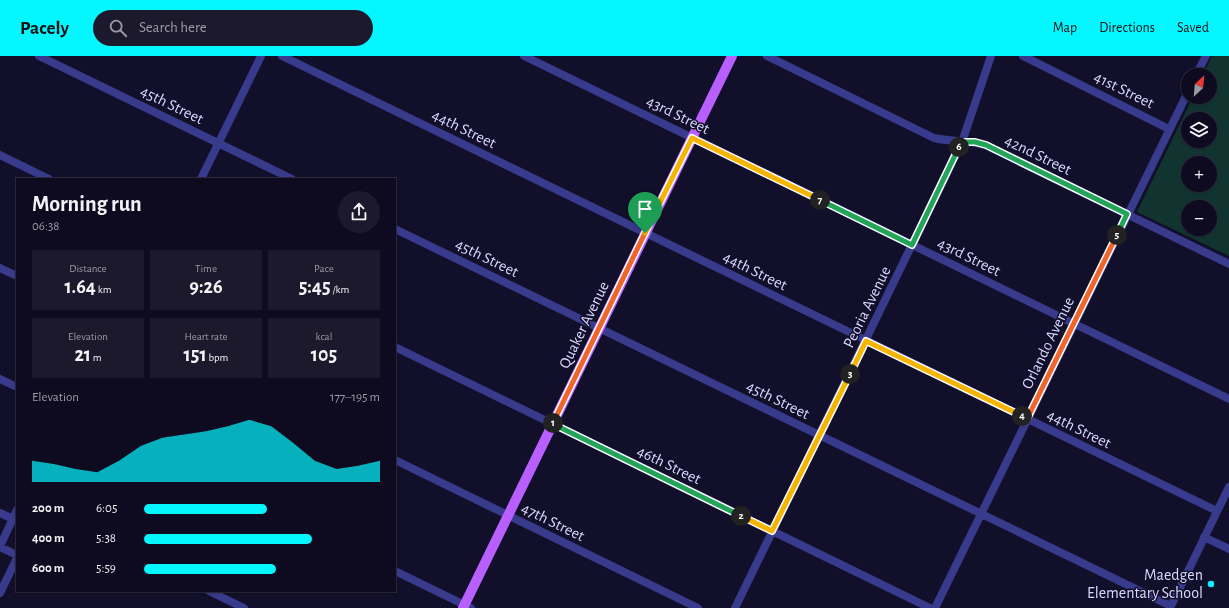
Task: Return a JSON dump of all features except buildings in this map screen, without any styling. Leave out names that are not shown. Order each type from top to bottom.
[{"type":"main road","name":"Quaker Avenue","points":[[466,607],[508,516],[732,56]]},
{"type":"street","name":"45th Street","points":[[39,56],[290,178]]},
{"type":"street","points":[[201,178],[261,56]]},
{"type":"street","name":"44th Street","points":[[282,56],[1217,511]]},
{"type":"street","name":"43rd Street","points":[[524,56],[1229,399]]},
{"type":"street","name":"42nd Street","points":[[766,56],[934,138],[962,142],[975,142],[986,145],[1229,264]]},
{"type":"street","name":"Peoria Avenue","points":[[735,608],[962,142],[991,56]]},
{"type":"street","name":"41st Street","points":[[1023,56],[1169,128]]},
{"type":"street","points":[[1200,68],[1206,56]]},
{"type":"street","name":"Orlando Avenue","points":[[935,608],[1182,104]]},
{"type":"street","points":[[0,155],[47,178]]},
{"type":"street","name":"45th Street","points":[[396,229],[1170,607]]},
{"type":"street","points":[[0,268],[16,276]]},
{"type":"street","name":"46th Street","points":[[396,347],[930,608]]},
{"type":"street","points":[[0,379],[16,387]]},
{"type":"street","name":"47th Street","points":[[396,460],[698,608]]},
{"type":"street","points":[[1170,607],[1229,487]]},
{"type":"street","points":[[16,512],[0,546],[16,554]]},
{"type":"street","points":[[0,513],[13,519]]},
{"type":"street","points":[[1204,537],[1229,549]]},
{"type":"street","points":[[0,593],[16,560]]},
{"type":"street","points":[[396,572],[466,607]]},
{"type":"street","points":[[211,592],[244,608]]},
{"type":"green space","points":[[1212,56],[1229,56],[1229,256],[1187,236],[1217,236],[1217,200],[1181,200],[1181,233],[1137,212],[1181,122],[1181,148],[1217,148],[1217,112],[1186,112],[1190,104],[1217,104],[1217,68],[1206,68]]},
{"type":"place","name":"Maedgen Elementary School","points":[[1211,584]]},
{"type":"route","points":[[692,138],[912,245],[962,142],[975,142],[986,145],[1127,214],[1027,419],[866,341],[772,531],[553,424],[645,233],[692,138]]}]
